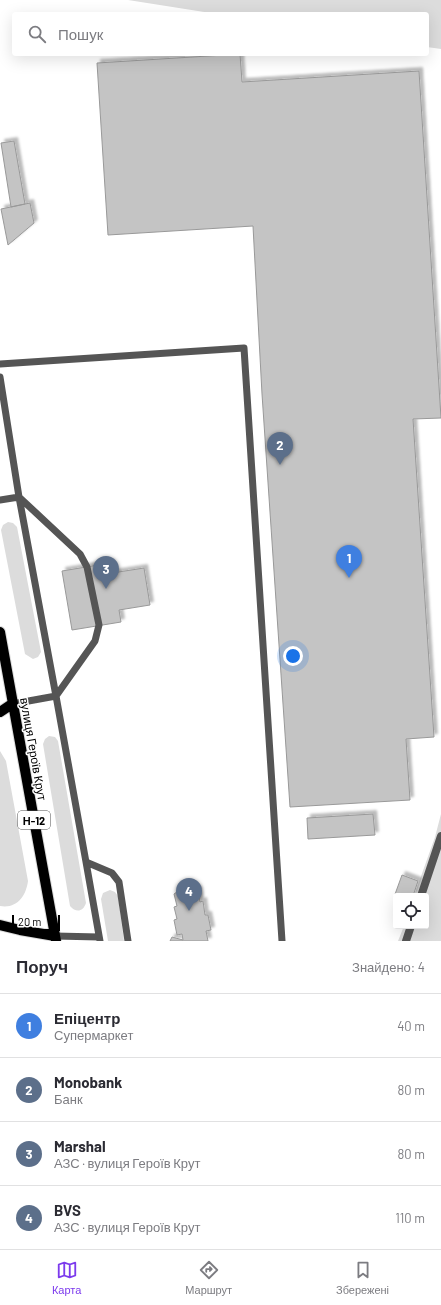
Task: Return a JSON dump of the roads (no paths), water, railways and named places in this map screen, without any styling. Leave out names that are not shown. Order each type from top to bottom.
[{"type":"main road","name":"вулиця Героїв Крут","points":[[0,632],[56,938]]},
{"type":"main road","points":[[0,712],[12,704]]},
{"type":"main road","points":[[0,925],[56,938]]},
{"type":"street","points":[[422,893],[441,836]]},
{"type":"street","points":[[406,941],[410,929]]},
{"type":"lane","points":[[0,364],[244,348],[282,941]]},
{"type":"lane","points":[[0,377],[19,497],[100,939],[56,938]]},
{"type":"lane","points":[[0,500],[19,497]]},
{"type":"lane","points":[[12,704],[56,696],[95,641],[99,625],[87,567],[80,554],[19,497]]},
{"type":"lane","points":[[86,862],[112,873],[119,882],[128,941]]},
{"type":"place","name":"Monobank","points":[[280,465]]},
{"type":"place","name":"Епіцентр","points":[[349,578]]},
{"type":"place","name":"Marshal","points":[[106,589]]},
{"type":"place","name":"BVS","points":[[189,911]]}]
